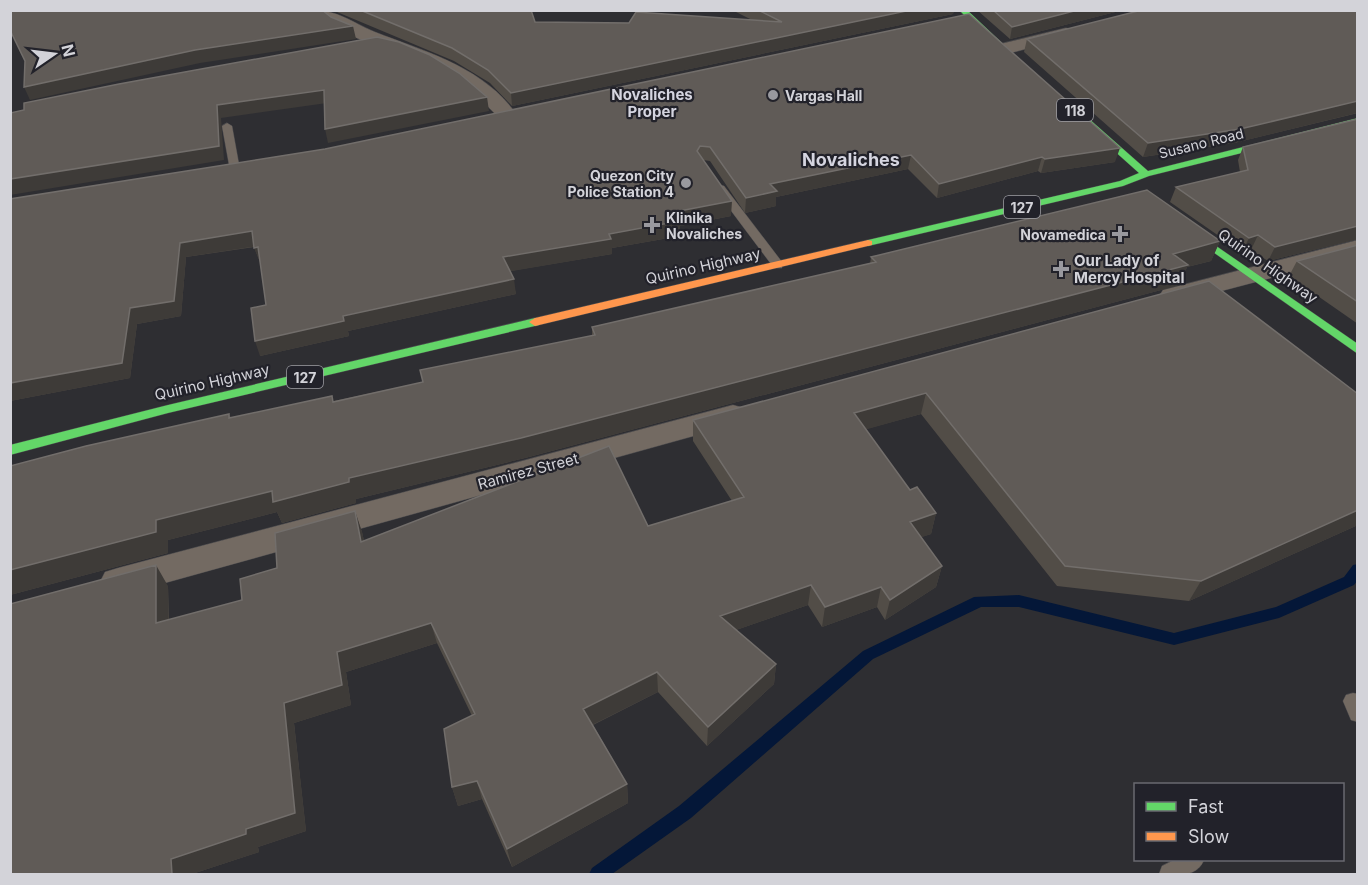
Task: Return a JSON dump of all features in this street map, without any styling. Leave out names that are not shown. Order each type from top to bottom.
[{"type":"main road","points":[[952,22],[966,14],[1018,62]]},
{"type":"main road","name":"118","points":[[1075,111],[1146,174]]},
{"type":"main road","name":"Susano Road","points":[[1123,183],[1146,174],[1358,122]]},
{"type":"main road","points":[[230,171],[254,167]]},
{"type":"main road","points":[[1123,183],[1138,194]]},
{"type":"main road","name":"Quirino Highway","points":[[10,450],[180,407],[1123,183]]},
{"type":"main road","name":"Quirino Highway","points":[[1164,213],[1358,350]]},
{"type":"street","points":[[318,10],[385,42],[461,74],[486,90],[507,115]]},
{"type":"street","points":[[1002,49],[1085,29]]},
{"type":"street","points":[[350,48],[385,42]]},
{"type":"street","points":[[1148,303],[1358,247]]},
{"type":"street","name":"Ramirez Street","points":[[91,590],[757,409]]},
{"type":"lane","points":[[227,126],[230,171]]},
{"type":"lane","points":[[710,173],[742,220],[778,265]]},
{"type":"lane","points":[[1170,874],[1191,861]]},
{"type":"building","points":[[10,10],[322,10],[331,17],[353,26],[195,50],[24,87],[25,61],[10,30]]},
{"type":"building","points":[[360,10],[531,10],[535,22],[629,23],[636,12],[782,22],[758,10],[911,10],[511,93],[488,70],[452,48]]},
{"type":"building","points":[[993,10],[1078,10],[1012,27]]},
{"type":"building","points":[[1142,10],[1358,10],[1358,101],[1240,129],[1148,143],[1027,39]]},
{"type":"building","points":[[969,14],[1120,148],[1045,159],[1042,157],[939,184],[911,155],[770,184],[777,191],[746,198],[710,147],[700,146],[697,151],[732,201],[674,212],[680,221],[609,234],[611,239],[503,257],[514,279],[343,316],[344,321],[255,341],[251,308],[266,305],[258,247],[254,248],[252,231],[180,243],[174,301],[130,308],[122,363],[10,383],[10,199],[325,149]]},
{"type":"building","points":[[377,37],[399,42],[430,55],[459,73],[487,97],[325,129],[324,90],[217,105],[219,146],[10,179],[10,113],[24,110],[24,103]]},
{"type":"building","points":[[1358,119],[1358,226],[1275,247],[1258,235],[1249,238],[1176,187],[1248,170],[1243,147]]},
{"type":"building","points":[[1147,190],[1220,241],[1173,254],[1188,265],[521,438],[349,478],[349,482],[273,502],[272,491],[156,520],[156,532],[10,570],[10,466],[86,446],[229,414],[229,418],[332,396],[333,402],[423,382],[420,370],[595,335],[592,327],[876,262],[871,257]]},
{"type":"building","points":[[1358,245],[1358,302],[1297,261]]},
{"type":"building","points":[[1209,281],[1358,394],[1358,510],[1201,581],[1065,566],[926,393],[854,413],[910,490],[917,487],[936,513],[910,522],[942,566],[890,600],[881,587],[825,607],[811,585],[720,616],[776,664],[708,727],[657,672],[583,709],[627,784],[507,849],[477,781],[452,787],[444,729],[475,714],[431,623],[337,652],[342,685],[284,703],[295,813],[246,829],[246,834],[171,859],[172,874],[10,874],[10,604],[156,565],[156,623],[242,600],[240,579],[277,568],[275,533],[355,511],[361,542],[609,446],[648,526],[744,497],[693,420]]},
{"type":"waterway","points":[[598,874],[685,812],[868,655],[979,601],[1019,601],[1174,639],[1279,612],[1349,581],[1358,569]]},
{"type":"traffic: fast","points":[[962,10],[999,45]]},
{"type":"traffic: fast","points":[[868,243],[1123,183],[1146,174],[1085,120]]},
{"type":"traffic: fast","points":[[1146,174],[1358,121]]},
{"type":"traffic: fast","points":[[1180,224],[1358,350]]},
{"type":"traffic: fast","points":[[10,450],[168,409],[535,322]]},
{"type":"traffic: slow","points":[[535,322],[868,243]]},
{"type":"place","name":"Vargas Hall","points":[[773,95]]},
{"type":"place","name":"Quezon City Police Station 4","points":[[686,183]]},
{"type":"place","name":"Klinika Novaliches","points":[[652,225]]},
{"type":"place","name":"Novamedica","points":[[1120,234]]},
{"type":"place","name":"Our Lady of Mercy Hospital","points":[[1061,269]]},
{"type":"district","name":"Novaliches Proper","points":[[652,102]]},
{"type":"district","name":"Novaliches","points":[[851,159]]}]
